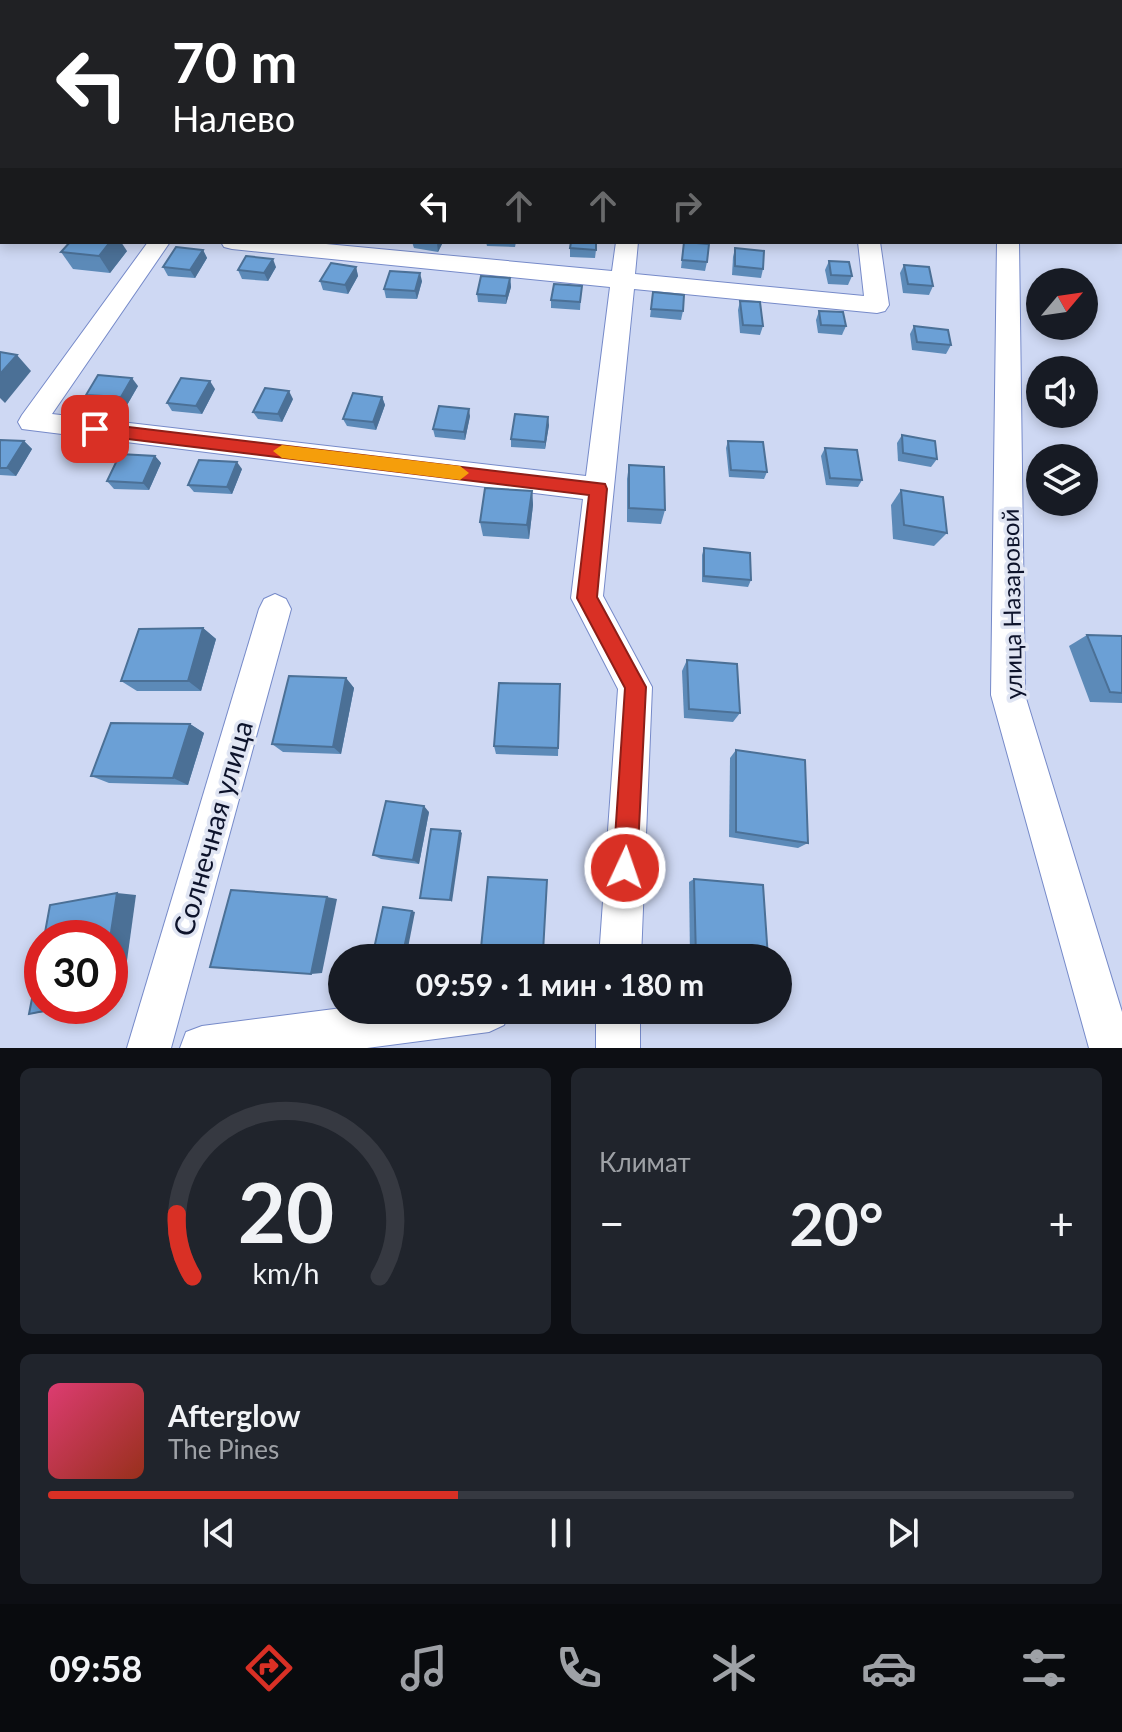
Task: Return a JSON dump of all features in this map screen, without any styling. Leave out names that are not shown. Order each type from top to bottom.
[{"type":"street","points":[[158,244],[32,422],[599,489]]},
{"type":"street","points":[[252,244],[877,305],[869,244]]},
{"type":"street","points":[[621,944],[635,687],[587,598],[627,244]]},
{"type":"street","name":"улица Назаровой","points":[[1008,244],[1008,695],[1111,1048]]},
{"type":"street","name":"Солнечная улица","points":[[149,1048],[275,609]]},
{"type":"street","points":[[202,1048],[383,1024]]},
{"type":"street","points":[[618,1024],[618,1048]]},
{"type":"building","points":[[68,244],[108,244],[99,256],[61,252]]},
{"type":"building","points":[[571,244],[596,244],[596,250],[570,248]]},
{"type":"building","points":[[684,244],[709,244],[707,262],[682,260]]},
{"type":"building","points":[[176,247],[203,250],[190,270],[163,267]]},
{"type":"building","points":[[735,248],[764,251],[763,269],[735,266]]},
{"type":"building","points":[[246,256],[273,259],[264,273],[238,270]]},
{"type":"building","points":[[829,261],[849,262],[852,276],[831,275]]},
{"type":"building","points":[[331,263],[356,267],[345,285],[320,281]]},
{"type":"building","points":[[904,265],[929,267],[933,286],[908,284]]},
{"type":"building","points":[[390,271],[420,273],[415,291],[384,289]]},
{"type":"building","points":[[481,276],[510,278],[506,296],[477,294]]},
{"type":"building","points":[[554,284],[582,286],[580,302],[551,300]]},
{"type":"building","points":[[653,292],[684,295],[683,311],[651,309]]},
{"type":"building","points":[[740,301],[760,302],[763,326],[743,325]]},
{"type":"building","points":[[819,311],[843,312],[846,326],[821,325]]},
{"type":"building","points":[[914,326],[948,330],[951,345],[917,342]]},
{"type":"building","points":[[0,352],[17,355],[0,374]]},
{"type":"building","points":[[98,375],[132,378],[121,397],[86,395]]},
{"type":"building","points":[[181,378],[210,381],[196,406],[167,403]]},
{"type":"building","points":[[265,388],[289,391],[278,414],[253,412]]},
{"type":"building","points":[[353,393],[382,397],[373,422],[343,419]]},
{"type":"building","points":[[439,406],[469,409],[464,432],[433,429]]},
{"type":"building","points":[[515,414],[548,417],[545,442],[511,439]]},
{"type":"building","points":[[902,435],[935,441],[937,459],[903,453]]},
{"type":"building","points":[[0,440],[24,441],[7,468],[0,468]]},
{"type":"building","points":[[728,441],[763,442],[767,472],[731,470]]},
{"type":"building","points":[[825,448],[857,450],[862,480],[830,478]]},
{"type":"building","points":[[120,454],[155,456],[143,483],[107,481]]},
{"type":"building","points":[[199,460],[237,462],[227,487],[188,485]]},
{"type":"building","points":[[629,465],[664,467],[665,510],[629,508]]},
{"type":"building","points":[[485,488],[532,491],[527,525],[480,522]]},
{"type":"building","points":[[901,490],[943,497],[947,533],[904,525]]},
{"type":"building","points":[[704,548],[750,553],[751,580],[704,576]]},
{"type":"building","points":[[203,628],[188,681],[121,681],[139,629]]},
{"type":"building","points":[[1087,635],[1122,636],[1122,693],[1110,692]]},
{"type":"building","points":[[687,660],[737,664],[740,713],[689,709]]},
{"type":"building","points":[[289,676],[346,678],[333,747],[272,744]]},
{"type":"building","points":[[499,683],[560,684],[558,748],[494,746]]},
{"type":"building","points":[[111,723],[190,724],[173,778],[91,776]]},
{"type":"building","points":[[736,750],[805,760],[808,843],[736,832]]},
{"type":"building","points":[[386,801],[424,806],[413,860],[373,855]]},
{"type":"building","points":[[431,829],[460,831],[450,900],[420,898]]},
{"type":"building","points":[[488,877],[547,880],[543,944],[481,944]]},
{"type":"building","points":[[694,879],[763,885],[767,944],[696,944]]},
{"type":"building","points":[[231,890],[327,897],[311,974],[210,967]]},
{"type":"building","points":[[117,893],[113,920],[47,920],[50,905]]},
{"type":"building","points":[[383,907],[412,911],[405,944],[375,944]]},
{"type":"slow traffic","points":[[282,451],[460,473]]},
{"type":"route","points":[[95,429],[599,489],[587,598],[635,687],[625,868]]}]
